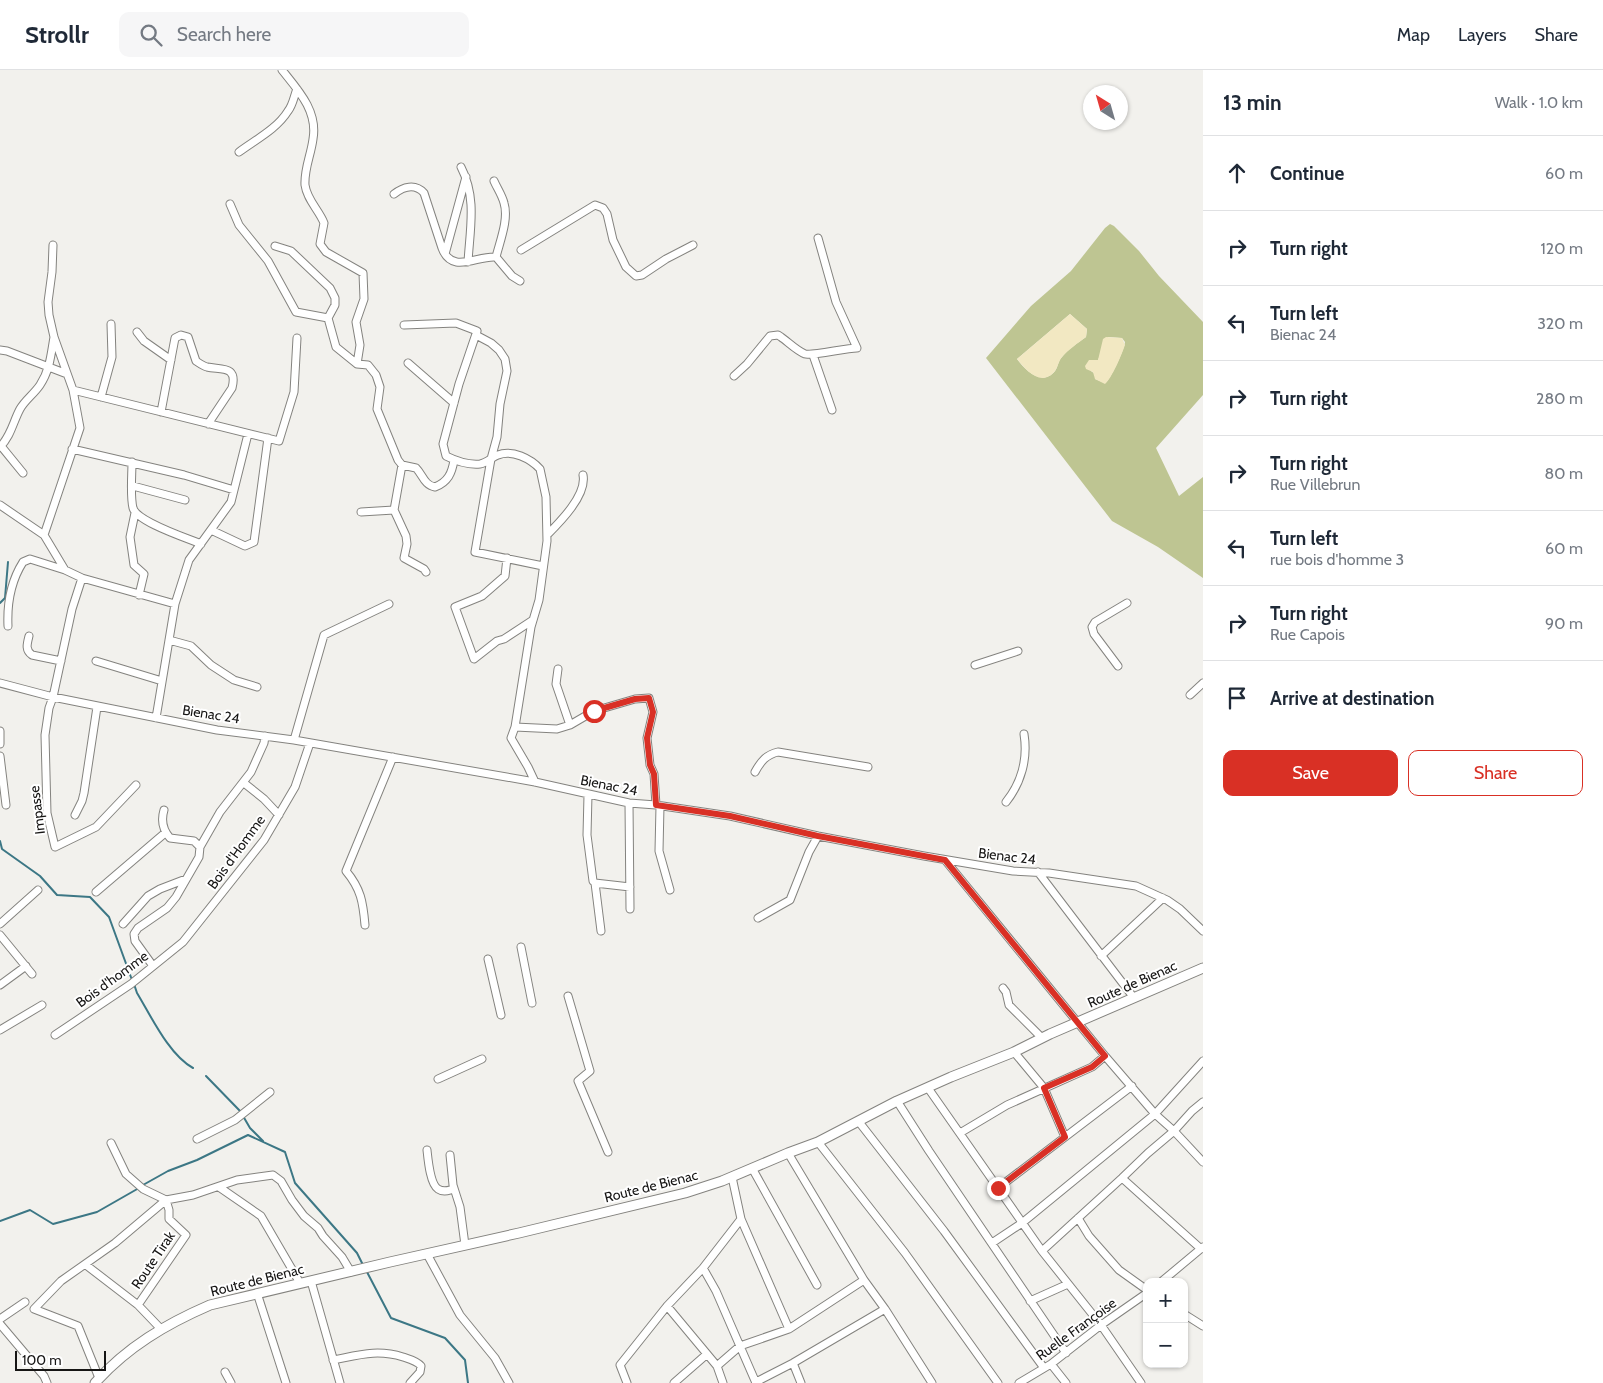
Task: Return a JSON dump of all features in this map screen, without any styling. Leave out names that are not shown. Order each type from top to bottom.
[{"type":"main road","name":"Route de Bienac","points":[[97,1381],[131,1349],[161,1329],[210,1305],[685,1193],[732,1177],[818,1142],[897,1101],[1014,1052],[1203,968]]},
{"type":"street","points":[[282,70],[309,106],[313,124],[314,137],[306,172],[305,186],[307,194],[324,223],[320,244],[326,252],[362,273],[364,299],[356,322],[360,345],[357,364]]},
{"type":"street","points":[[239,152],[266,133],[284,117],[291,106],[297,89]]},
{"type":"street","points":[[461,167],[470,188],[468,262]]},
{"type":"street","points":[[444,255],[466,177]]},
{"type":"street","points":[[494,181],[504,203],[505,211],[496,257]]},
{"type":"street","points":[[394,194],[408,187],[421,189],[424,193],[444,255],[455,262],[468,262],[496,257]]},
{"type":"street","points":[[230,204],[238,225],[268,261],[296,312],[328,318]]},
{"type":"street","points":[[521,250],[595,205],[603,208],[607,214],[613,240],[626,267],[636,276],[642,275],[666,259],[693,245]]},
{"type":"street","points":[[734,376],[770,336],[778,335],[801,352],[813,355],[857,348],[836,302],[818,238]]},
{"type":"street","points":[[44,535],[80,428],[72,390],[54,337],[49,315],[48,302],[53,245]]},
{"type":"street","points":[[275,246],[291,251],[330,288],[335,298],[335,305],[328,318],[336,347],[357,364],[368,366],[376,375],[380,387],[377,409],[398,460],[402,465],[416,468],[425,482],[435,488],[447,480],[451,474],[454,460]]},
{"type":"street","points":[[496,257],[512,276],[520,281]]},
{"type":"street","points":[[404,325],[456,323],[477,331],[443,444],[446,456],[454,460],[481,464],[499,454],[510,454],[527,458],[540,469],[546,497],[547,536],[539,600],[533,620],[515,727],[511,738],[535,782]]},
{"type":"street","points":[[101,397],[112,357],[111,324]]},
{"type":"street","points":[[137,332],[144,342],[171,360]]},
{"type":"street","points":[[161,412],[175,338],[181,335],[188,337],[196,361],[205,366],[224,368],[230,372],[234,383],[208,424]]},
{"type":"street","points":[[476,335],[499,350],[504,359],[507,372],[476,552],[543,566]]},
{"type":"street","points":[[23,473],[0,446],[10,435],[24,402],[39,385],[49,368],[54,337]]},
{"type":"street","points":[[72,390],[279,441],[294,392],[297,338]]},
{"type":"street","points":[[0,350],[7,350],[67,374]]},
{"type":"street","points":[[813,355],[832,410]]},
{"type":"street","points":[[408,363],[454,403]]},
{"type":"street","points":[[156,718],[175,604],[189,560],[231,502],[248,434]]},
{"type":"street","points":[[210,530],[245,546],[254,542],[268,438]]},
{"type":"street","points":[[72,449],[184,474],[234,490]]},
{"type":"street","points":[[132,462],[133,505],[135,513],[130,537],[134,565],[144,574],[139,595]]},
{"type":"street","points":[[402,465],[394,510],[406,536],[407,544],[404,558],[426,572]]},
{"type":"street","points":[[547,536],[573,505],[580,493],[584,479],[583,475]]},
{"type":"street","points":[[133,486],[185,500]]},
{"type":"street","points":[[0,504],[44,535],[65,570]]},
{"type":"street","points":[[361,512],[394,510]]},
{"type":"street","points":[[135,513],[151,523],[201,544]]},
{"type":"street","points":[[507,558],[505,576],[498,583],[482,596],[455,607],[474,659],[497,641],[504,639],[533,620]]},
{"type":"street","points":[[8,626],[9,598],[23,562],[26,560],[34,559],[82,578],[175,604]]},
{"type":"street","points":[[53,697],[72,609],[82,578]]},
{"type":"street","points":[[1118,666],[1094,634],[1093,624],[1127,603]]},
{"type":"street","points":[[294,740],[324,635],[389,604]]},
{"type":"street","points":[[29,636],[28,653],[32,656],[61,661]]},
{"type":"street","points":[[169,640],[191,646],[211,666],[234,680],[257,687]]},
{"type":"street","points":[[975,666],[1018,651]]},
{"type":"street","points":[[96,661],[162,681]]},
{"type":"street","points":[[558,669],[556,684],[570,725]]},
{"type":"street","name":"Bienac 24","points":[[0,683],[96,707],[217,730],[294,740],[535,782],[629,803],[730,816],[818,836],[945,860],[1013,871],[1038,872],[1136,886],[1180,908],[1203,931]]},
{"type":"street","points":[[1190,694],[1203,683]]},
{"type":"street","name":"Impasse","points":[[53,697],[49,708],[45,735],[47,813],[55,847],[96,827],[136,785]]},
{"type":"street","points":[[515,727],[557,729],[570,725],[594,711],[635,699],[649,698],[653,712],[647,738],[658,806],[660,851],[670,890]]},
{"type":"street","points":[[75,815],[84,793],[96,707]]},
{"type":"street","points":[[0,731],[0,744]]},
{"type":"street","points":[[1006,802],[1017,787],[1024,765],[1026,746],[1024,734]]},
{"type":"street","points":[[153,966],[135,941],[134,934],[138,928],[168,908],[176,897],[199,857],[200,847],[226,802],[244,783],[257,760],[265,736]]},
{"type":"street","name":"Bois d'Homme","points":[[183,942],[264,840],[295,787],[310,743]]},
{"type":"street","points":[[756,772],[760,762],[769,755],[778,752],[868,767]]},
{"type":"street","points":[[0,756],[6,805]]},
{"type":"street","points":[[365,925],[363,902],[356,883],[346,871],[393,758]]},
{"type":"street","points":[[244,783],[279,814]]},
{"type":"street","points":[[588,795],[587,835],[601,931]]},
{"type":"street","points":[[629,803],[630,909]]},
{"type":"street","points":[[164,810],[162,822],[165,833],[170,838],[194,841],[200,847]]},
{"type":"street","points":[[96,892],[165,833]]},
{"type":"street","points":[[758,918],[790,900],[809,852],[818,836]]},
{"type":"street","points":[[945,860],[1105,1056],[1155,1114],[1203,1162]]},
{"type":"street","points":[[1038,872],[1134,998]]},
{"type":"street","points":[[123,924],[148,896],[186,879]]},
{"type":"street","points":[[595,883],[630,888]]},
{"type":"street","points":[[0,924],[38,890]]},
{"type":"street","points":[[1101,956],[1163,898]]},
{"type":"street","points":[[0,935],[32,974]]},
{"type":"street","name":"Bois d'homme","points":[[55,1035],[132,984],[183,942]]},
{"type":"street","points":[[522,947],[532,1003]]},
{"type":"street","points":[[488,959],[502,1016]]},
{"type":"street","points":[[0,985],[26,966]]},
{"type":"street","points":[[1003,988],[1009,1005],[1042,1038]]},
{"type":"street","points":[[568,996],[590,1071],[578,1081],[608,1152]]},
{"type":"street","points":[[0,1030],[42,1005]]},
{"type":"street","points":[[1014,1052],[1044,1088],[1065,1137]]},
{"type":"street","points":[[960,1133],[1007,1105],[1092,1067],[1105,1056]]},
{"type":"street","points":[[438,1079],[482,1059]]},
{"type":"street","points":[[992,1243],[1022,1223],[1155,1114],[1203,1061]]},
{"type":"street","points":[[998,1188],[1132,1086]]},
{"type":"street","points":[[928,1088],[1042,1251],[1101,1325],[1141,1383]]},
{"type":"street","points":[[197,1139],[235,1120],[270,1092]]},
{"type":"street","points":[[897,1101],[1066,1353]]},
{"type":"street","points":[[1042,1251],[1174,1131],[1203,1102]]},
{"type":"street","points":[[859,1122],[944,1232],[1044,1368]]},
{"type":"street","points":[[818,1142],[905,1253],[998,1383]]},
{"type":"street","points":[[111,1143],[126,1174],[143,1189],[166,1200]]},
{"type":"street","points":[[427,1150],[428,1166],[435,1185],[438,1189],[445,1192],[454,1189]]},
{"type":"street","points":[[788,1153],[864,1280],[885,1309],[932,1383]]},
{"type":"street","points":[[450,1155],[454,1189],[460,1207],[464,1245]]},
{"type":"street","points":[[752,1168],[817,1285]]},
{"type":"street","points":[[97,1381],[78,1326],[34,1309],[61,1281],[116,1243],[166,1200],[193,1196],[237,1180],[273,1175],[277,1177],[304,1216],[318,1228],[354,1271]]},
{"type":"street","points":[[732,1177],[741,1219],[788,1329]]},
{"type":"street","points":[[1122,1178],[1202,1248],[1166,1278]]},
{"type":"street","points":[[219,1187],[261,1216],[300,1283]]},
{"type":"street","name":"Route Tirak","points":[[138,1305],[186,1235],[169,1219],[166,1200]]},
{"type":"street","points":[[1078,1218],[1089,1236],[1119,1270],[1143,1289]]},
{"type":"street","points":[[628,1383],[620,1365],[741,1219]]},
{"type":"street","points":[[427,1254],[460,1316],[495,1358],[509,1383]]},
{"type":"street","points":[[86,1265],[138,1305],[161,1329]]},
{"type":"street","points":[[702,1268],[716,1291],[756,1382],[793,1364],[885,1309]]},
{"type":"street","points":[[312,1280],[340,1383]]},
{"type":"street","points":[[717,1366],[740,1346],[788,1329],[864,1280]]},
{"type":"street","points":[[1030,1301],[1068,1284]]},
{"type":"street","points":[[257,1293],[286,1383]]},
{"type":"street","name":"Ruelle Françoise","points":[[1019,1383],[1051,1364],[1143,1295]]},
{"type":"street","points":[[0,1319],[25,1302]]},
{"type":"street","points":[[667,1306],[717,1366],[723,1383]]},
{"type":"street","points":[[1188,1317],[1203,1326]]},
{"type":"street","points":[[0,1324],[44,1376],[47,1383]]},
{"type":"street","points":[[333,1360],[364,1353],[379,1352],[405,1358],[421,1366],[420,1372],[410,1383]]},
{"type":"street","points":[[674,1383],[708,1354]]},
{"type":"street","points":[[793,1364],[801,1383]]},
{"type":"street","points":[[1051,1364],[1066,1383]]},
{"type":"street","points":[[225,1372],[231,1383]]},
{"type":"green space","points":[[1110,224],[1114,226],[1203,322],[1203,395],[1156,448],[1179,496],[1203,477],[1203,578],[1158,547],[1112,521],[986,358],[1031,306],[1071,271]],"holes":[[[1070,314],[1087,329],[1086,337],[1064,354],[1055,371],[1050,376],[1039,377],[1029,372],[1017,359]],[[1108,337],[1122,338],[1125,342],[1117,364],[1105,383],[1095,379],[1095,374],[1091,371],[1089,360],[1098,360]]]},
{"type":"sand","points":[[1070,314],[1087,329],[1086,337],[1064,354],[1055,371],[1050,376],[1039,378],[1034,376],[1017,359]]},
{"type":"sand","points":[[1106,337],[1122,338],[1125,345],[1114,371],[1105,384],[1095,379],[1093,372],[1086,369],[1085,366],[1089,360],[1098,360],[1103,339]]},
{"type":"waterway","points":[[0,603],[5,598],[8,562]]},
{"type":"waterway","points":[[0,841],[2,849],[40,876],[57,895],[90,897],[109,917],[132,980]]},
{"type":"waterway","points":[[134,984],[137,993],[168,1045],[184,1062],[193,1068]]},
{"type":"waterway","points":[[206,1076],[241,1112]]},
{"type":"waterway","points":[[243,1116],[250,1128],[263,1141]]},
{"type":"waterway","points":[[143,1185],[168,1171],[197,1160],[248,1135],[285,1152],[295,1183],[357,1253],[363,1265]]},
{"type":"waterway","points":[[0,1221],[30,1210],[53,1224],[97,1212],[139,1188]]},
{"type":"waterway","points":[[367,1272],[391,1318],[445,1338],[465,1360],[468,1383]]},
{"type":"route","points":[[594,711],[635,699],[649,698],[653,712],[647,738],[650,765],[654,774],[656,805],[730,816],[818,836],[945,860],[1105,1056],[1092,1067],[1044,1088],[1065,1137],[998,1188]]}]
